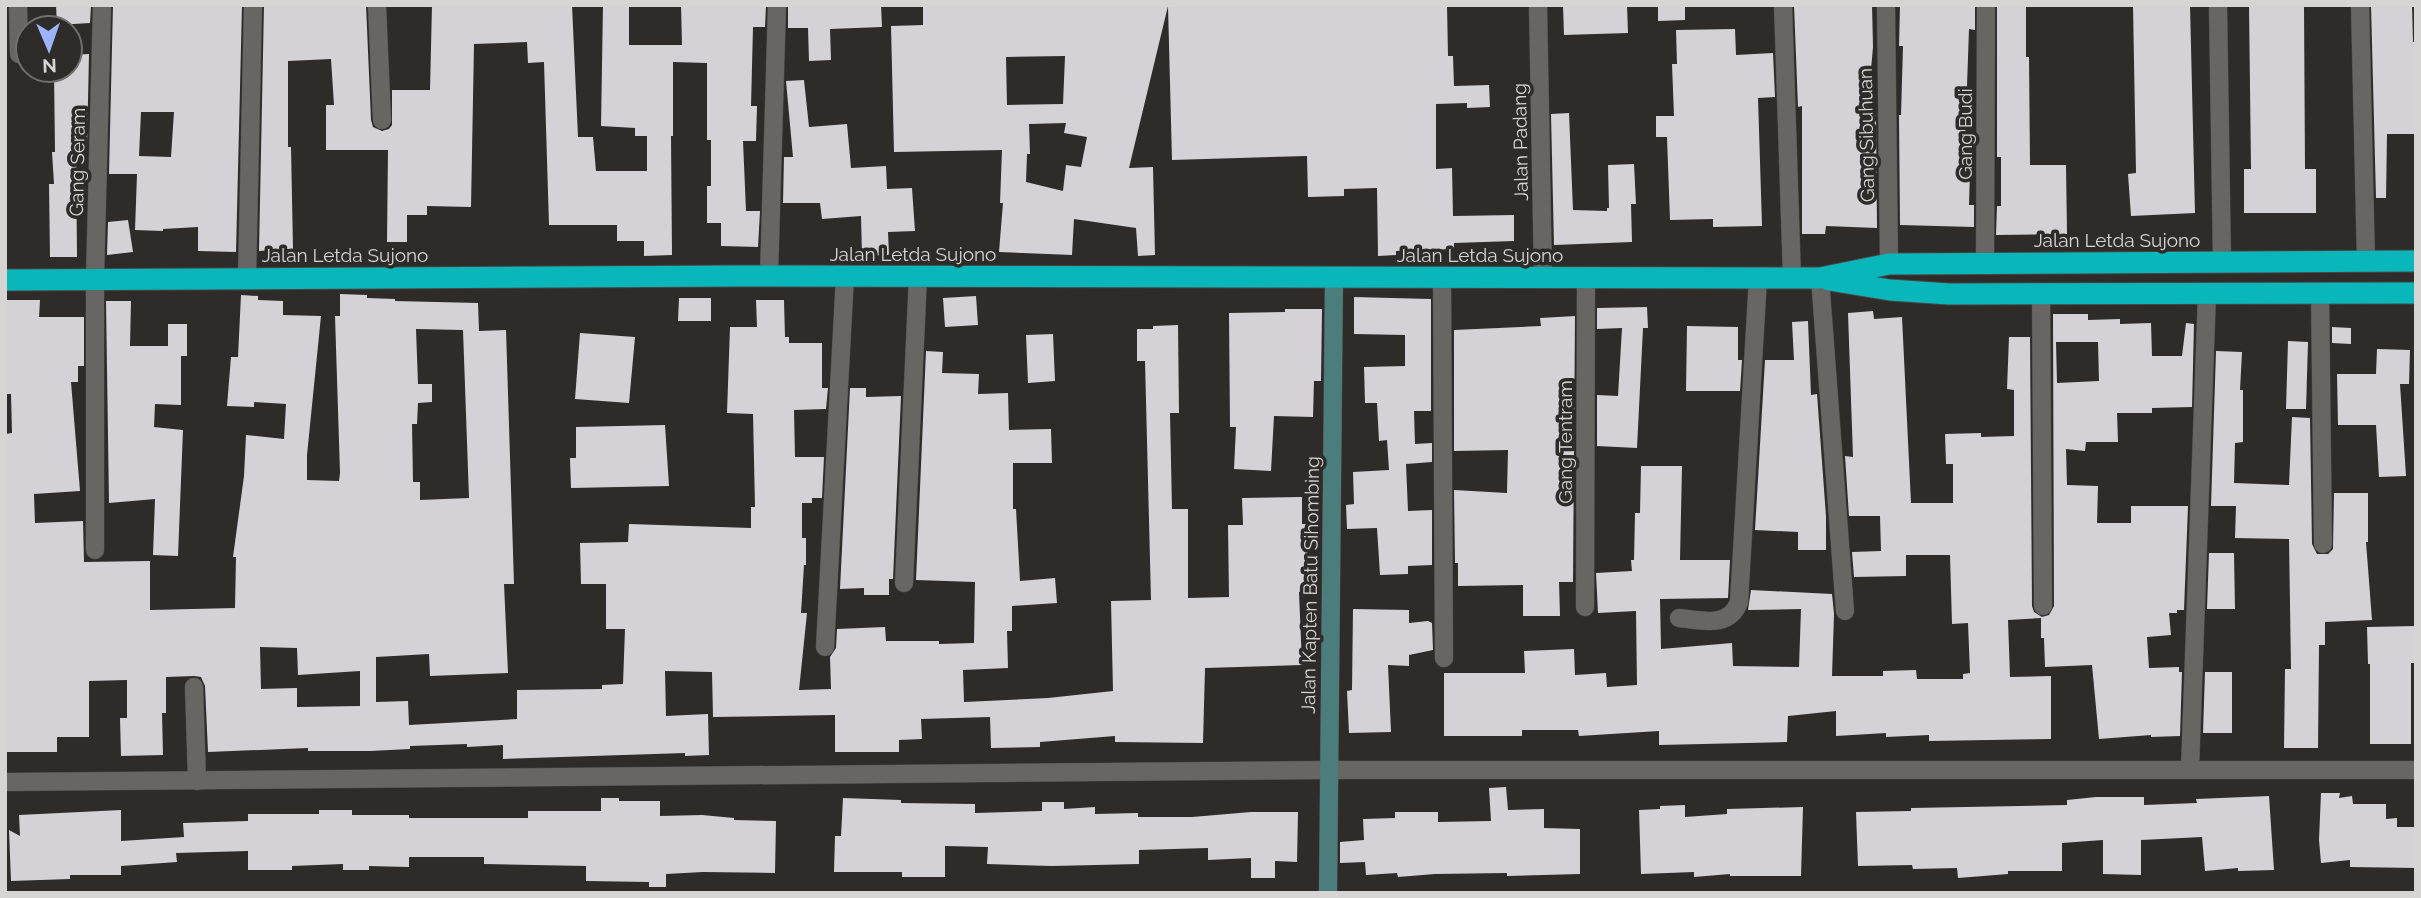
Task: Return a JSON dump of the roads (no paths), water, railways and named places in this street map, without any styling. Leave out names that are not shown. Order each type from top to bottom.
[{"type":"highway","points":[[2341,261],[2339,273],[2346,280],[2416,281]]},
{"type":"highway","name":"Jalan Letda Sujono","points":[[1820,278],[1889,264],[2416,261]]},
{"type":"highway","points":[[1889,264],[1890,290]]},
{"type":"highway","name":"Jalan Letda Sujono","points":[[5,279],[769,276],[1820,278],[1890,290],[1950,294],[2416,293]]},
{"type":"street","name":"Gang Seram","points":[[95,550],[95,278],[102,5]]},
{"type":"street","points":[[247,278],[253,5]]},
{"type":"street","points":[[377,5],[382,120]]},
{"type":"street","points":[[769,276],[776,5]]},
{"type":"street","name":"Jalan Padang","points":[[1538,5],[1543,277]]},
{"type":"street","points":[[1783,5],[1792,278]]},
{"type":"street","name":"Gang Sibuhuan","points":[[1886,5],[1889,264]]},
{"type":"street","name":"Gang Budi","points":[[1985,264],[1986,5]]},
{"type":"street","points":[[2218,5],[2222,262]]},
{"type":"street","points":[[2360,5],[2366,262]]},
{"type":"street","points":[[825,647],[845,276]]},
{"type":"street","points":[[904,583],[918,276]]},
{"type":"street","name":"Jalan Kapten Batu Sihombing","points":[[1328,893],[1334,277]]},
{"type":"street","points":[[1442,277],[1444,658]]},
{"type":"street","name":"Gang Tentram","points":[[1585,607],[1586,278]]},
{"type":"street","points":[[1679,618],[1717,622],[1732,612],[1739,602],[1758,278]]},
{"type":"street","points":[[1820,278],[1845,611]]},
{"type":"street","points":[[2190,769],[2207,293]]},
{"type":"street","points":[[2320,293],[2323,544]]},
{"type":"street","points":[[2041,294],[2043,606]]},
{"type":"street","points":[[194,687],[197,781]]},
{"type":"street","points":[[5,782],[1329,770],[2416,770]]}]
